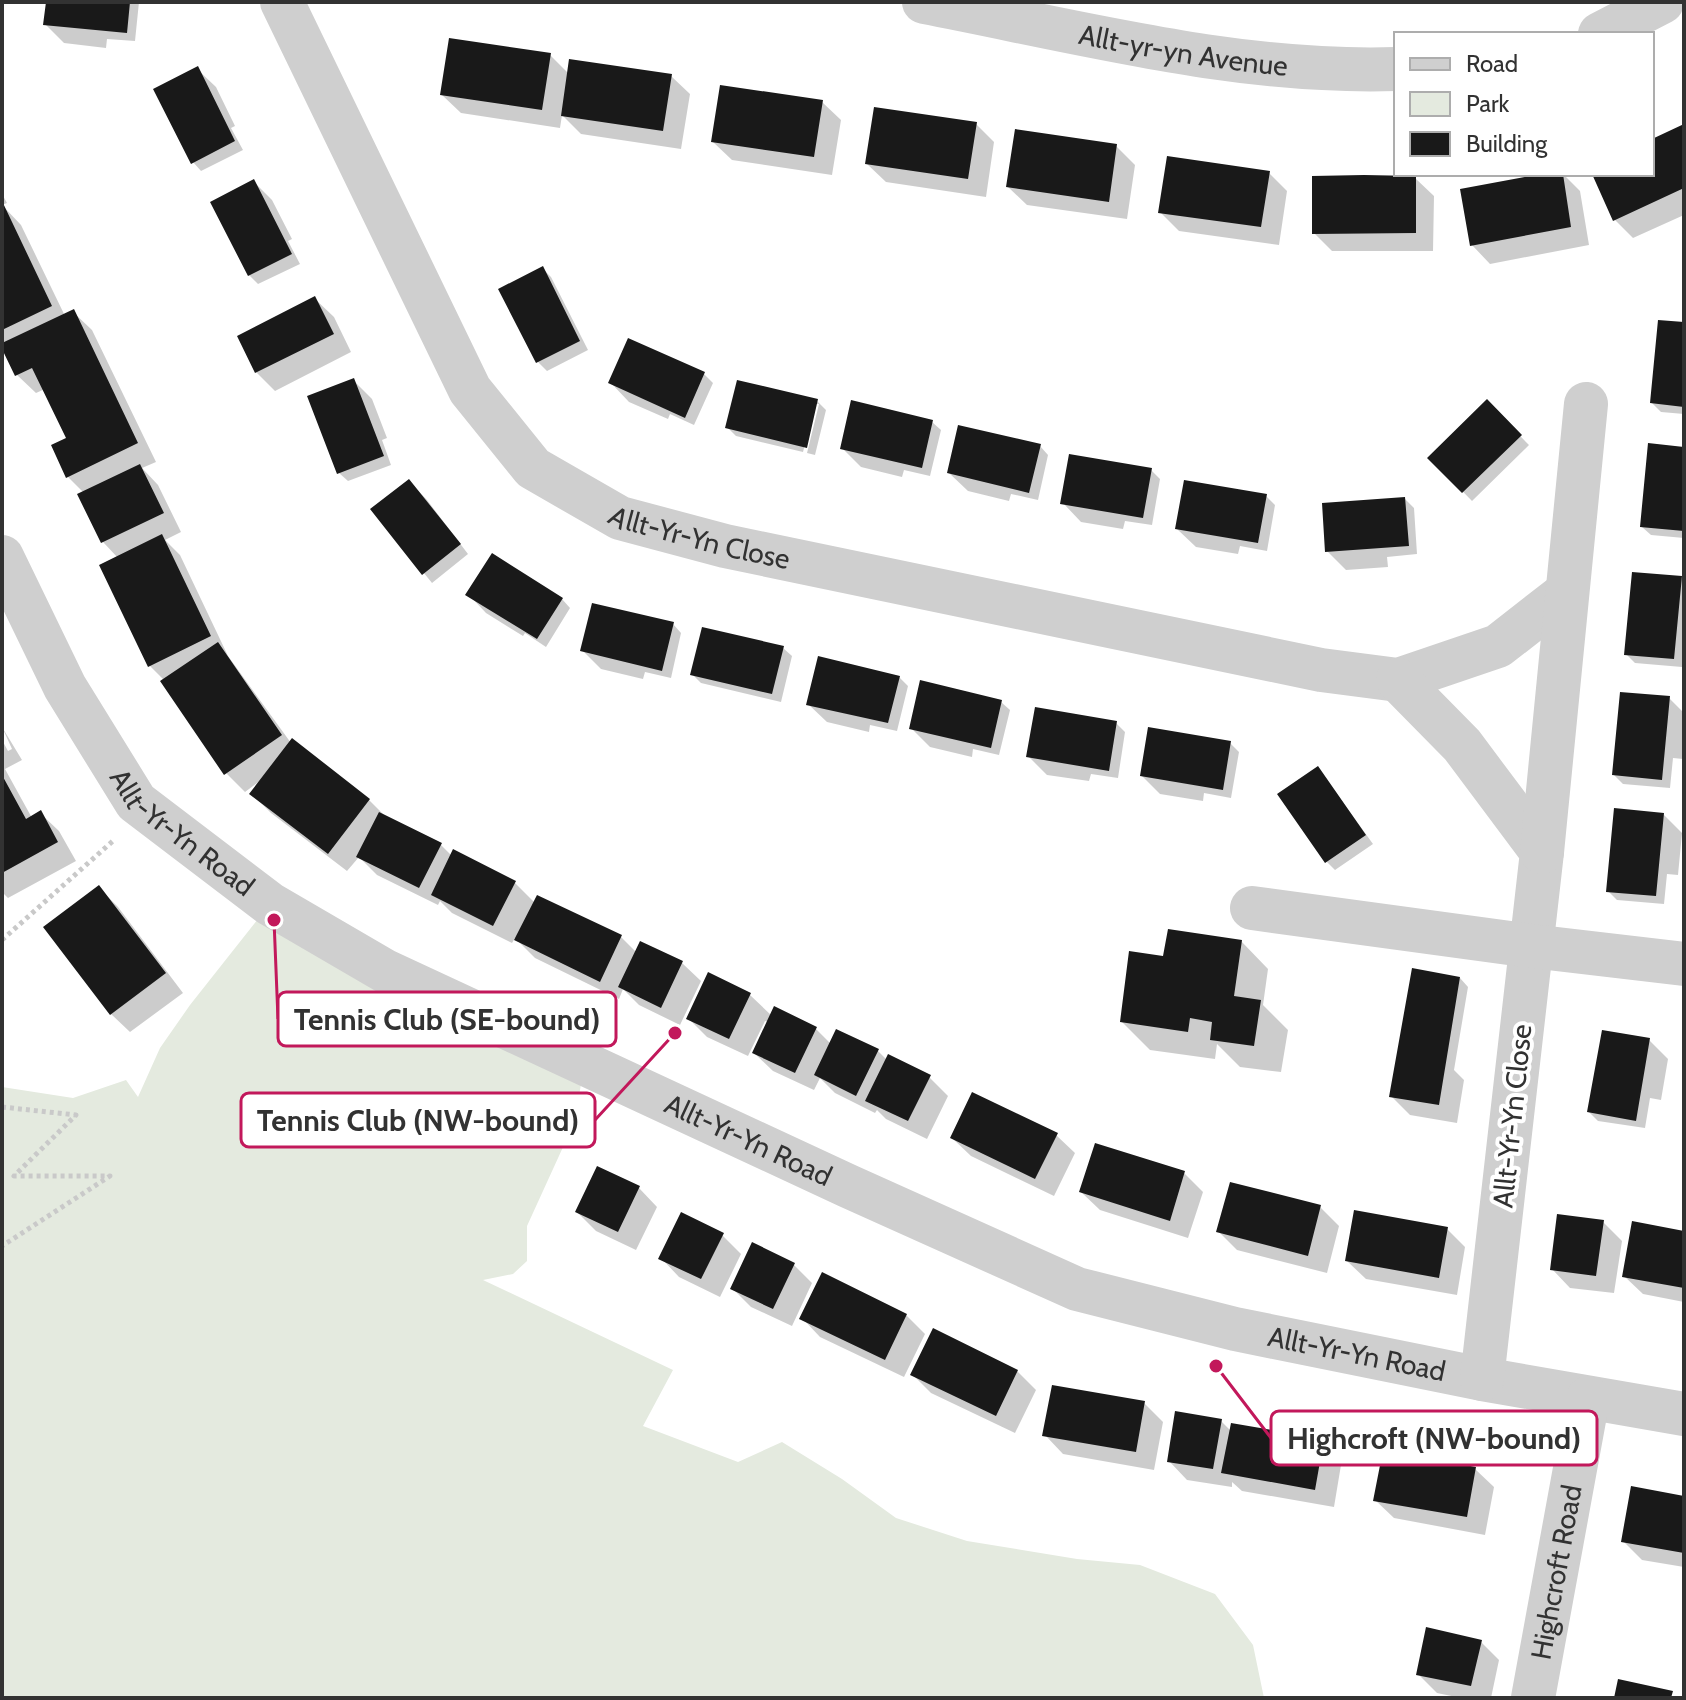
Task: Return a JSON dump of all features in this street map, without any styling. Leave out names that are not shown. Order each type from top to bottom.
[{"type":"street","name":"Allt-Yr-Yn Close","points":[[282,2],[470,390],[533,468],[620,518],[725,546],[1306,667],[1398,680],[1498,646],[1566,593]]},
{"type":"street","name":"Allt-yr-yn Avenue","points":[[924,2],[1241,63],[1394,69]]},
{"type":"street","points":[[1604,32],[1662,2]]},
{"type":"street","name":"Allt-Yr-Yn Close","points":[[1482,1379],[1542,852],[1586,404]]},
{"type":"street","name":"Allt-Yr-Yn Road","points":[[2,557],[65,687],[136,802],[270,904],[385,971],[1077,1289],[1235,1329],[1482,1379],[1684,1414]]},
{"type":"street","points":[[1398,680],[1462,745],[1542,852]]},
{"type":"street","points":[[1252,908],[1684,964]]},
{"type":"street","name":"Highcroft Road","points":[[1533,1698],[1588,1398]]},
{"type":"path","points":[[2,940],[148,811]]},
{"type":"path","points":[[2,1107],[76,1115],[14,1176],[110,1176],[2,1246]]},
{"type":"green space","points":[[258,919],[584,1068],[574,1123],[527,1226],[527,1261],[513,1274],[483,1280],[673,1370],[643,1426],[738,1462],[782,1442],[842,1479],[896,1518],[967,1541],[1077,1559],[1140,1565],[1215,1594],[1253,1645],[1264,1698],[2,1698],[2,1087],[73,1098],[126,1080],[138,1097],[160,1048]]},
{"type":"building","points":[[46,2],[130,2],[127,33],[43,25]]},
{"type":"building","points":[[449,38],[551,53],[542,110],[440,95]]},
{"type":"building","points":[[569,59],[672,74],[663,131],[561,116]]},
{"type":"building","points":[[198,66],[235,141],[191,164],[153,89]]},
{"type":"building","points":[[720,85],[823,100],[814,157],[711,142]]},
{"type":"building","points":[[874,107],[977,122],[968,179],[865,164]]},
{"type":"building","points":[[1684,124],[1684,188],[1613,221],[1593,176],[1654,176],[1654,138]]},
{"type":"building","points":[[1015,129],[1117,144],[1109,202],[1006,187]]},
{"type":"building","points":[[1167,156],[1270,171],[1261,227],[1158,213]]},
{"type":"building","points":[[1312,176],[1416,176],[1416,233],[1312,234]]},
{"type":"building","points":[[1530,176],[1563,176],[1571,227],[1470,246],[1460,189]]},
{"type":"building","points":[[254,179],[292,254],[248,276],[210,202]]},
{"type":"building","points":[[2,201],[52,306],[2,330]]},
{"type":"building","points":[[543,266],[580,341],[536,363],[498,289]]},
{"type":"building","points":[[315,296],[334,334],[255,373],[237,336]]},
{"type":"building","points":[[74,309],[138,443],[66,478],[51,445],[66,438],[32,368],[15,376],[2,343]]},
{"type":"building","points":[[1658,320],[1684,322],[1684,407],[1650,403]]},
{"type":"building","points":[[628,338],[705,372],[685,418],[608,383]]},
{"type":"building","points":[[354,378],[384,456],[337,474],[307,396]]},
{"type":"building","points":[[737,380],[818,399],[807,448],[725,428]]},
{"type":"building","points":[[1487,399],[1522,435],[1462,493],[1427,458]]},
{"type":"building","points":[[851,400],[933,420],[922,468],[840,449]]},
{"type":"building","points":[[958,425],[1041,444],[1029,493],[947,473]]},
{"type":"building","points":[[1648,443],[1684,447],[1684,531],[1640,527]]},
{"type":"building","points":[[1069,454],[1152,468],[1143,518],[1060,504]]},
{"type":"building","points":[[140,464],[164,513],[101,543],[77,494]]},
{"type":"building","points":[[409,479],[461,544],[422,575],[370,509]]},
{"type":"building","points":[[1184,480],[1267,494],[1258,543],[1175,529]]},
{"type":"building","points":[[1405,497],[1409,546],[1325,552],[1322,503]]},
{"type":"building","points":[[162,534],[211,636],[148,667],[99,565]]},
{"type":"building","points":[[492,553],[563,598],[537,639],[465,595]]},
{"type":"building","points":[[1632,572],[1682,576],[1674,659],[1624,655]]},
{"type":"building","points":[[592,603],[674,622],[662,671],[580,651]]},
{"type":"building","points":[[702,627],[784,646],[772,694],[690,675]]},
{"type":"building","points":[[218,642],[282,735],[224,775],[160,681]]},
{"type":"building","points":[[818,656],[900,676],[888,723],[806,705]]},
{"type":"building","points":[[920,680],[1002,700],[991,748],[909,729]]},
{"type":"building","points":[[1620,692],[1670,696],[1662,780],[1612,775]]},
{"type":"building","points":[[1035,707],[1117,721],[1109,771],[1026,757]]},
{"type":"building","points":[[1148,727],[1231,741],[1223,790],[1140,776]]},
{"type":"building","points":[[292,738],[370,799],[328,854],[249,794]]},
{"type":"building","points":[[1318,766],[1366,835],[1325,863],[1277,794]]},
{"type":"building","points":[[2,775],[26,819],[41,810],[58,842],[2,873]]},
{"type":"building","points":[[1614,808],[1664,813],[1656,896],[1606,892]]},
{"type":"building","points":[[379,812],[442,843],[419,888],[356,857]]},
{"type":"building","points":[[453,849],[516,881],[493,926],[431,895]]},
{"type":"building","points":[[99,885],[166,973],[110,1015],[43,927]]},
{"type":"building","points":[[537,895],[622,935],[600,982],[514,940]]},
{"type":"building","points":[[1168,929],[1242,940],[1234,996],[1261,1000],[1254,1046],[1210,1040],[1212,1022],[1190,1018],[1188,1032],[1120,1022],[1129,951],[1163,956]]},
{"type":"building","points":[[640,941],[683,961],[661,1008],[618,987]]},
{"type":"building","points":[[1412,968],[1460,977],[1439,1105],[1389,1097]]},
{"type":"building","points":[[708,972],[751,993],[729,1039],[686,1019]]},
{"type":"building","points":[[774,1006],[817,1027],[795,1073],[752,1053]]},
{"type":"building","points":[[836,1029],[879,1049],[856,1096],[814,1075]]},
{"type":"building","points":[[1602,1030],[1650,1038],[1636,1121],[1587,1112]]},
{"type":"building","points":[[888,1054],[931,1075],[908,1121],[865,1101]]},
{"type":"building","points":[[972,1092],[1058,1133],[1035,1179],[950,1138]]},
{"type":"building","points":[[1095,1143],[1185,1171],[1170,1221],[1079,1192]]},
{"type":"building","points":[[597,1166],[640,1186],[618,1232],[575,1212]]},
{"type":"building","points":[[1230,1182],[1321,1205],[1308,1256],[1216,1232]]},
{"type":"building","points":[[1354,1210],[1448,1227],[1439,1278],[1345,1261]]},
{"type":"building","points":[[681,1212],[724,1233],[701,1279],[658,1259]]},
{"type":"building","points":[[1557,1214],[1604,1220],[1596,1276],[1550,1270]]},
{"type":"building","points":[[1632,1221],[1684,1231],[1684,1288],[1622,1277]]},
{"type":"building","points":[[752,1242],[795,1263],[773,1309],[730,1289]]},
{"type":"building","points":[[822,1272],[907,1314],[885,1360],[799,1319]]},
{"type":"building","points":[[933,1328],[1018,1370],[996,1416],[910,1375]]},
{"type":"building","points":[[1052,1385],[1145,1401],[1136,1452],[1042,1436]]},
{"type":"building","points":[[1175,1411],[1222,1419],[1213,1469],[1167,1462]]},
{"type":"building","points":[[1231,1423],[1324,1439],[1315,1490],[1221,1473]]},
{"type":"building","points":[[1383,1450],[1476,1467],[1467,1517],[1373,1501]]},
{"type":"building","points":[[1631,1486],[1684,1496],[1684,1553],[1621,1542]]},
{"type":"building","points":[[1426,1627],[1482,1640],[1471,1686],[1416,1675]]},
{"type":"building","points":[[1618,1679],[1673,1691],[1671,1698],[1614,1698]]},
{"type":"place","name":"Tennis Club (SE-bound)","points":[[274,920]]},
{"type":"place","name":"Tennis Club (NW-bound)","points":[[675,1033]]},
{"type":"place","name":"Highcroft (NW-bound)","points":[[1216,1366]]}]
